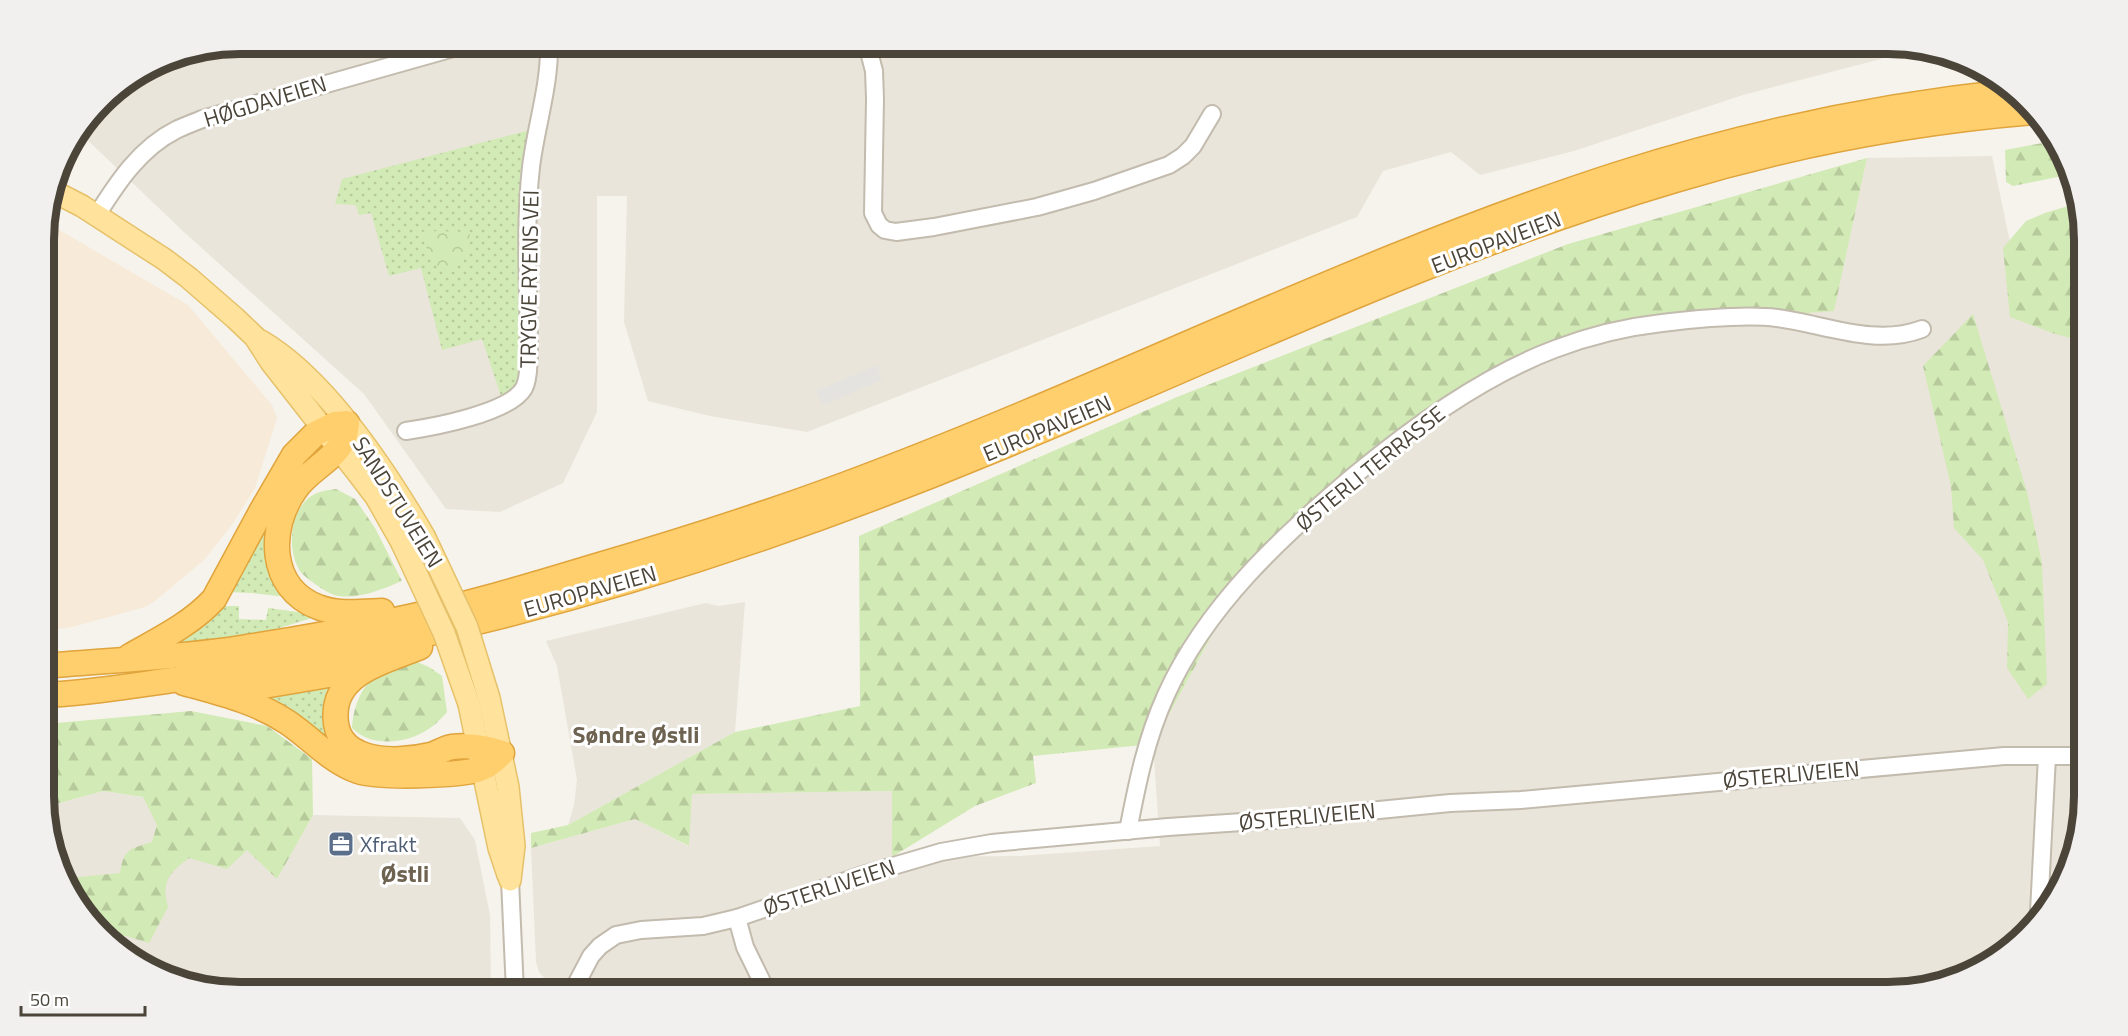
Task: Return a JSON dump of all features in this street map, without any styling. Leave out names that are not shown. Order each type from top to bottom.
[{"type":"highway","name":"EUROPAVEIEN","points":[[54,665],[126,658],[182,656],[361,627],[503,593],[662,547],[865,477],[995,426],[1439,239],[1620,174],[1720,144],[1809,123],[1895,107],[2002,93]]},
{"type":"highway","name":"EUROPAVEIEN","points":[[54,694],[103,691],[236,671],[364,648],[479,622],[669,568],[873,499],[993,451],[1444,261],[1578,212],[1671,181],[1781,153],[1877,132],[2024,113]]},
{"type":"highway","points":[[347,423],[335,424],[332,438],[293,491],[279,521],[276,550],[284,578],[301,598],[319,608],[346,612],[441,609]]},
{"type":"highway","points":[[126,658],[181,627],[204,610],[214,599],[294,455],[307,441],[332,438]]},
{"type":"highway","points":[[479,622],[369,668],[351,680],[344,687],[336,706],[337,726],[341,736],[355,752],[382,760],[432,754],[452,747],[488,756]]},
{"type":"highway","points":[[222,693],[369,668]]},
{"type":"highway","points":[[170,680],[222,693],[273,713],[335,759],[356,771],[397,775],[469,772],[488,756]]},
{"type":"main road","name":"SANDSTUVEIEN","points":[[60,194],[97,215],[189,278],[216,300],[255,338],[292,362],[347,423],[393,486],[424,536],[467,627],[488,756],[508,787],[514,846],[510,880]]},
{"type":"main road","name":"SANDSTUVEIEN","points":[[255,338],[271,362],[376,497],[401,541],[479,701]]},
{"type":"street","name":"HØGDAVEIEN","points":[[97,215],[116,185],[138,159],[152,146],[176,130],[202,119],[433,54]]},
{"type":"street","name":"TRYGVE RYENS VEI","points":[[406,431],[436,427],[481,413],[516,397],[524,388],[529,356],[528,225],[531,167],[547,75],[548,54]]},
{"type":"street","points":[[870,54],[874,71],[875,99],[873,213],[879,225],[885,230],[896,232],[1037,207],[1094,191],[1169,165],[1193,146],[1212,114]]},
{"type":"street","name":"ØSTERLI TERRASSE","points":[[1128,831],[1138,775],[1150,734],[1166,694],[1202,633],[1233,592],[1266,555],[1320,504],[1398,440],[1458,398],[1554,349],[1606,334],[1661,323],[1767,318],[1879,335],[1908,334],[1922,329]]},
{"type":"street","name":"ØSTERLIVEIEN","points":[[577,982],[591,956],[600,946],[616,935],[641,930],[703,926],[737,918],[866,874],[941,852],[992,843],[1288,819],[1450,803],[1521,800],[2004,756],[2074,756]]},
{"type":"street","points":[[2039,904],[2047,756]]},
{"type":"street","name":"SANDSTUVEIEN","points":[[510,880],[515,982]]},
{"type":"street","points":[[737,918],[745,947],[762,982]]},
{"type":"shaded area","points":[[240,54],[1879,54],[1881,59],[1743,95],[1574,151],[1480,175],[1451,152],[1383,171],[1357,217],[807,432],[710,416],[648,401],[624,322],[627,196],[597,196],[597,412],[563,483],[500,512],[446,509],[364,394],[185,233],[85,138],[108,108],[147,79],[180,64],[215,56]]},
{"type":"shaded area","points":[[1992,156],[2020,290],[2074,302],[2074,809],[2068,844],[2049,889],[2028,919],[1992,951],[1948,972],[1901,982],[572,982],[570,980],[551,982],[539,972],[536,962],[531,848],[635,819],[688,846],[692,794],[893,791],[893,857],[1019,856],[1160,846],[1153,744],[1219,622],[1295,532],[1463,397],[1602,333],[1834,310],[1867,158]]},
{"type":"shaded area","points":[[54,229],[188,305],[272,405],[277,418],[255,488],[232,525],[204,560],[145,607],[54,630]]},
{"type":"shaded area","points":[[877,365],[882,380],[823,405],[816,391]]},
{"type":"shaded area","points":[[745,602],[735,732],[568,825],[574,805],[577,780],[557,666],[546,641],[706,603],[718,606]]},
{"type":"shaded area","points":[[103,791],[200,806],[277,878],[313,815],[460,818],[475,840],[490,915],[491,982],[240,982],[203,978],[169,968],[127,944],[108,928],[92,909],[68,867],[60,844],[55,804]]},
{"type":"green space","points":[[530,130],[521,171],[520,376],[516,385],[501,396],[482,339],[442,350],[421,268],[389,276],[371,213],[359,215],[356,205],[335,204],[342,179]]},
{"type":"green space","points":[[2046,142],[2062,176],[2013,186],[2006,182],[2005,150]]},
{"type":"green space","points":[[1867,158],[1834,311],[1738,318],[1602,333],[1463,397],[1295,532],[1219,622],[1153,744],[1033,756],[1036,783],[975,806],[892,857],[892,791],[692,794],[689,846],[635,819],[531,848],[531,833],[568,825],[735,732],[860,706],[859,536],[1177,397],[1568,244]]},
{"type":"green space","points":[[2070,205],[2074,240],[2074,339],[2010,317],[2003,248],[2026,221]]},
{"type":"green space","points":[[425,231],[470,232],[469,255],[448,275],[434,264],[420,233]]},
{"type":"green space","points":[[1973,314],[2027,492],[2042,563],[2047,684],[2028,699],[2007,668],[2008,622],[1983,560],[1954,528],[1951,486],[1923,366]]},
{"type":"green space","points":[[336,489],[355,499],[375,528],[402,581],[369,593],[342,596],[326,591],[300,571],[293,552],[292,541],[299,509],[313,495]]},
{"type":"green space","points":[[261,526],[268,529],[287,597],[227,592]]},
{"type":"green space","points":[[218,606],[239,606],[239,619],[266,620],[268,608],[305,613],[315,617],[270,631],[174,646],[170,642]]},
{"type":"green space","points":[[417,662],[442,676],[447,712],[441,719],[411,738],[390,742],[369,739],[352,728],[359,698],[367,684],[388,670]]},
{"type":"green space","points":[[332,680],[341,749],[259,693]]},
{"type":"green space","points":[[191,711],[267,726],[312,759],[313,815],[277,879],[247,850],[227,869],[189,858],[168,878],[166,898],[168,907],[149,943],[116,935],[92,909],[73,877],[120,873],[126,854],[152,842],[157,825],[143,797],[103,791],[55,804],[54,723]]},
{"type":"place","name":"Xfrakt","points":[[341,844]]},
{"type":"district","name":"Søndre Østli","points":[[636,735]]},
{"type":"district","name":"Østli","points":[[405,874]]}]
